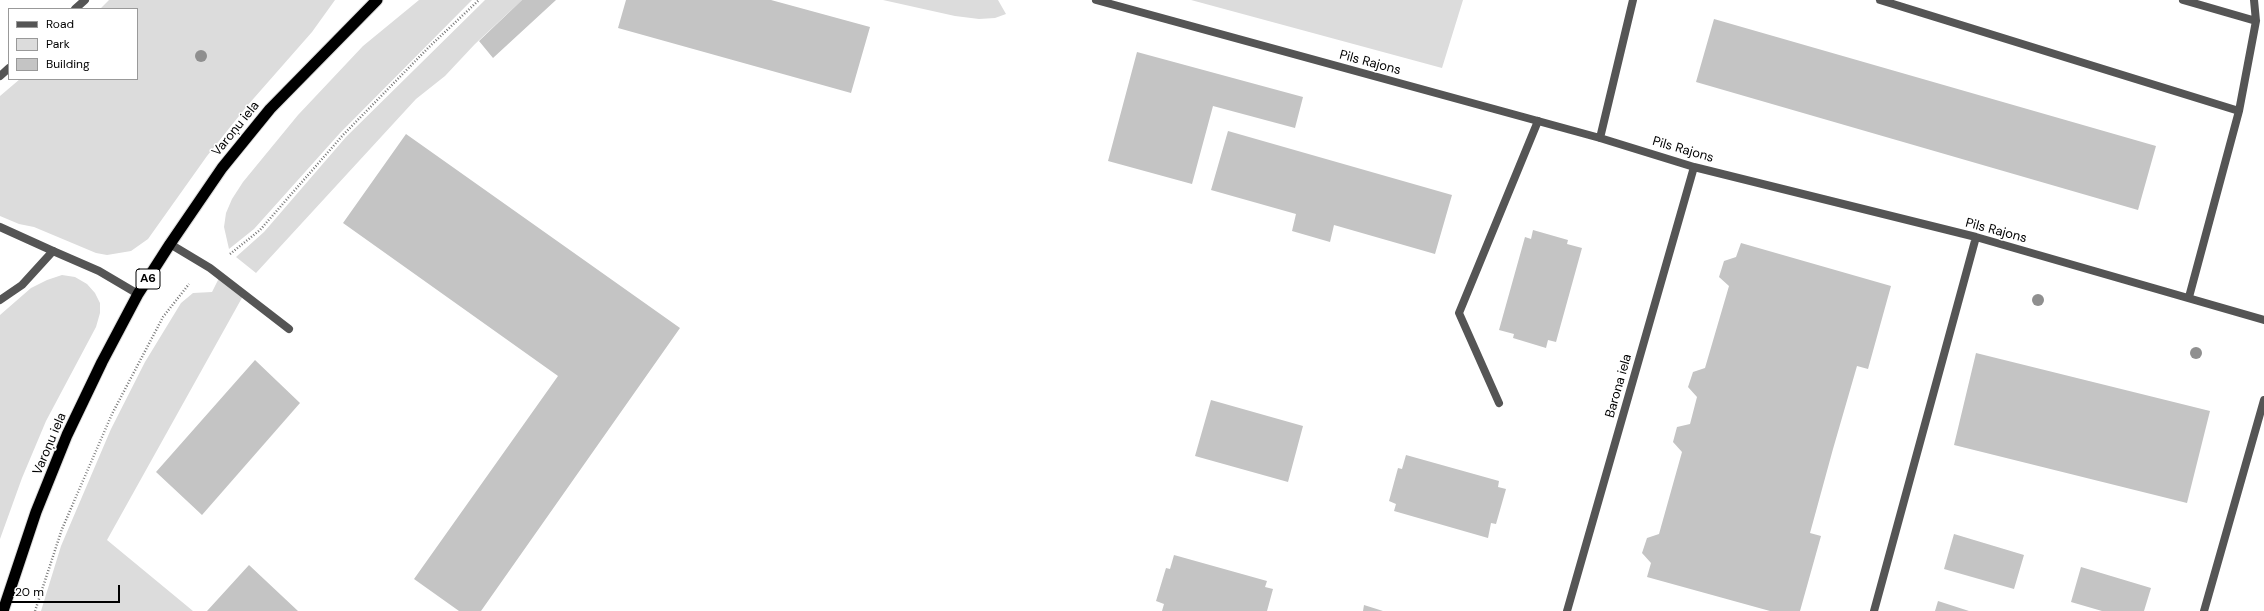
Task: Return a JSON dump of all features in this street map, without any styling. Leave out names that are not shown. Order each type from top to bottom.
[{"type":"highway","name":"Varoņu iela","points":[[3,611],[36,512],[67,435],[102,362],[138,294],[222,168],[270,109],[377,0]]},
{"type":"street","points":[[76,8],[85,0]]},
{"type":"street","name":"Pils Rajons","points":[[1096,0],[1600,138],[1694,167],[1976,237],[2189,297],[2264,320]]},
{"type":"street","points":[[1600,138],[1633,0]]},
{"type":"street","points":[[1880,0],[2239,111]]},
{"type":"street","points":[[2183,0],[2256,21]]},
{"type":"street","points":[[2189,297],[2239,111],[2256,21],[2254,0]]},
{"type":"street","points":[[0,76],[8,69]]},
{"type":"street","points":[[1499,403],[1459,313],[1538,121]]},
{"type":"street","name":"Barona iela","points":[[1569,610],[1694,167]]},
{"type":"street","points":[[0,227],[99,271],[138,294]]},
{"type":"street","points":[[1874,611],[1976,237]]},
{"type":"street","points":[[170,244],[210,268],[289,329]]},
{"type":"street","points":[[0,300],[22,285],[53,251]]},
{"type":"street","points":[[2204,611],[2264,400]]},
{"type":"path","points":[[35,611],[62,529],[112,414],[163,317],[183,290],[260,230],[343,135],[429,47],[479,0]]},
{"type":"green space","points":[[109,0],[335,0],[312,32],[247,106],[207,156],[148,239],[131,251],[107,255],[96,253],[34,227],[19,224],[0,216],[0,96],[19,80],[138,80],[138,8],[101,8]]},
{"type":"green space","points":[[419,0],[472,0],[340,133],[254,229],[229,249],[224,227],[226,213],[232,199],[243,182],[298,115],[363,46]]},
{"type":"green space","points":[[485,0],[522,0],[475,44],[445,76],[416,99],[256,273],[236,257],[264,232],[346,137]]},
{"type":"green space","points":[[883,0],[998,0],[1006,14],[995,18],[979,19],[955,16]]},
{"type":"green space","points":[[1191,0],[1463,0],[1442,68]]},
{"type":"green space","points":[[62,275],[75,277],[87,284],[95,293],[100,303],[100,313],[96,327],[46,421],[22,478],[0,539],[0,315],[31,288]]},
{"type":"green space","points":[[219,278],[243,296],[107,540],[193,611],[41,611],[61,546],[111,429],[145,362],[181,303],[193,293],[212,292]]},
{"type":"building","points":[[522,0],[556,0],[493,58],[479,41]]},
{"type":"building","points":[[626,0],[771,0],[870,27],[851,93],[618,28]]},
{"type":"building","points":[[1714,19],[2156,146],[2138,210],[1696,82]]},
{"type":"building","points":[[1137,52],[1303,97],[1295,128],[1213,106],[1192,184],[1108,161]]},
{"type":"building","points":[[1228,131],[1452,195],[1435,254],[1334,225],[1330,242],[1292,231],[1296,214],[1211,190]]},
{"type":"building","points":[[406,134],[680,328],[481,611],[459,611],[414,579],[558,376],[343,223]]},
{"type":"building","points":[[1533,230],[1568,240],[1567,244],[1582,248],[1556,342],[1548,340],[1546,348],[1513,338],[1514,334],[1499,330],[1525,237],[1531,239]]},
{"type":"building","points":[[1741,243],[1891,286],[1868,369],[1857,366],[1833,449],[1810,533],[1821,536],[1800,611],[1770,611],[1647,577],[1651,563],[1642,553],[1647,538],[1659,534],[1682,452],[1673,442],[1677,427],[1690,424],[1697,397],[1688,387],[1693,372],[1705,368],[1729,286],[1719,277],[1724,261],[1736,257]]},
{"type":"building","points":[[1976,353],[2210,411],[2187,503],[1954,445]]},
{"type":"building","points":[[255,360],[300,403],[202,515],[156,472]]},
{"type":"building","points":[[1211,400],[1303,426],[1288,482],[1195,456]]},
{"type":"building","points":[[1406,455],[1499,481],[1498,487],[1506,489],[1496,524],[1491,523],[1488,538],[1394,511],[1396,504],[1389,501],[1398,468],[1402,469]]},
{"type":"building","points":[[1954,534],[2024,555],[2014,589],[1944,569]]},
{"type":"building","points":[[1174,555],[1267,581],[1265,587],[1273,589],[1267,611],[1162,611],[1164,604],[1156,601],[1166,568],[1170,569]]},
{"type":"building","points":[[249,565],[298,611],[207,611]]},
{"type":"building","points":[[2081,567],[2151,588],[2144,611],[2102,611],[2071,602]]},
{"type":"building","points":[[1938,601],[1969,611],[1935,611]]},
{"type":"building","points":[[1364,605],[1383,611],[1363,611]]}]
